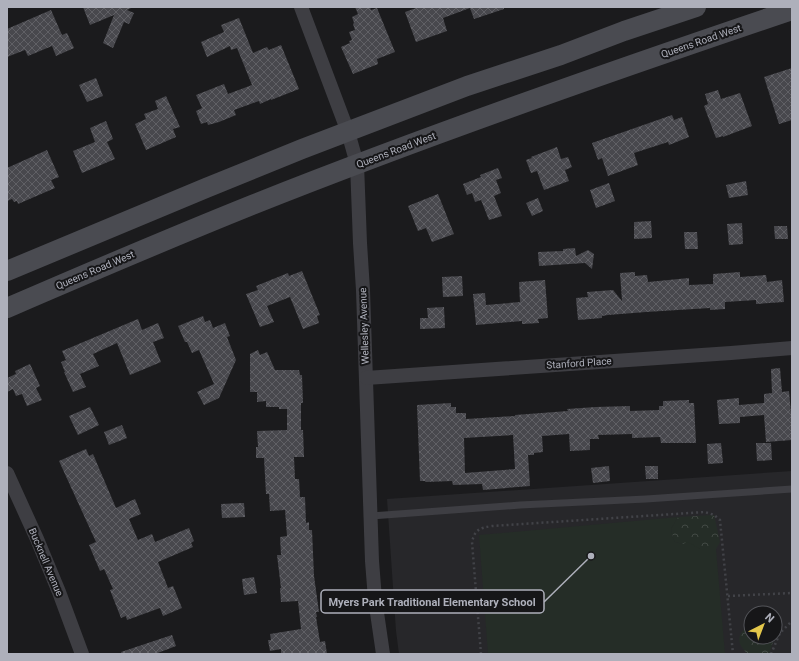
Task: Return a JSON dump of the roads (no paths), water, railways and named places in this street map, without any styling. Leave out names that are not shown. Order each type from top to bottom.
[{"type":"street","name":"Wellesley Avenue","points":[[301,7],[348,132],[357,164],[372,561],[375,599],[383,654]]},
{"type":"street","points":[[7,271],[302,149],[467,86],[696,7]]},
{"type":"street","name":"Queens Road West","points":[[7,308],[120,259],[357,164],[569,86],[792,10]]},
{"type":"street","name":"Stanford Place","points":[[366,378],[792,348]]},
{"type":"street","name":"Bucknell Avenue","points":[[7,472],[59,592],[82,654]]},
{"type":"lane","points":[[371,516],[520,505],[792,489]]},
{"type":"place","name":"Myers Park Traditional Elementary School","points":[[591,556]]}]
